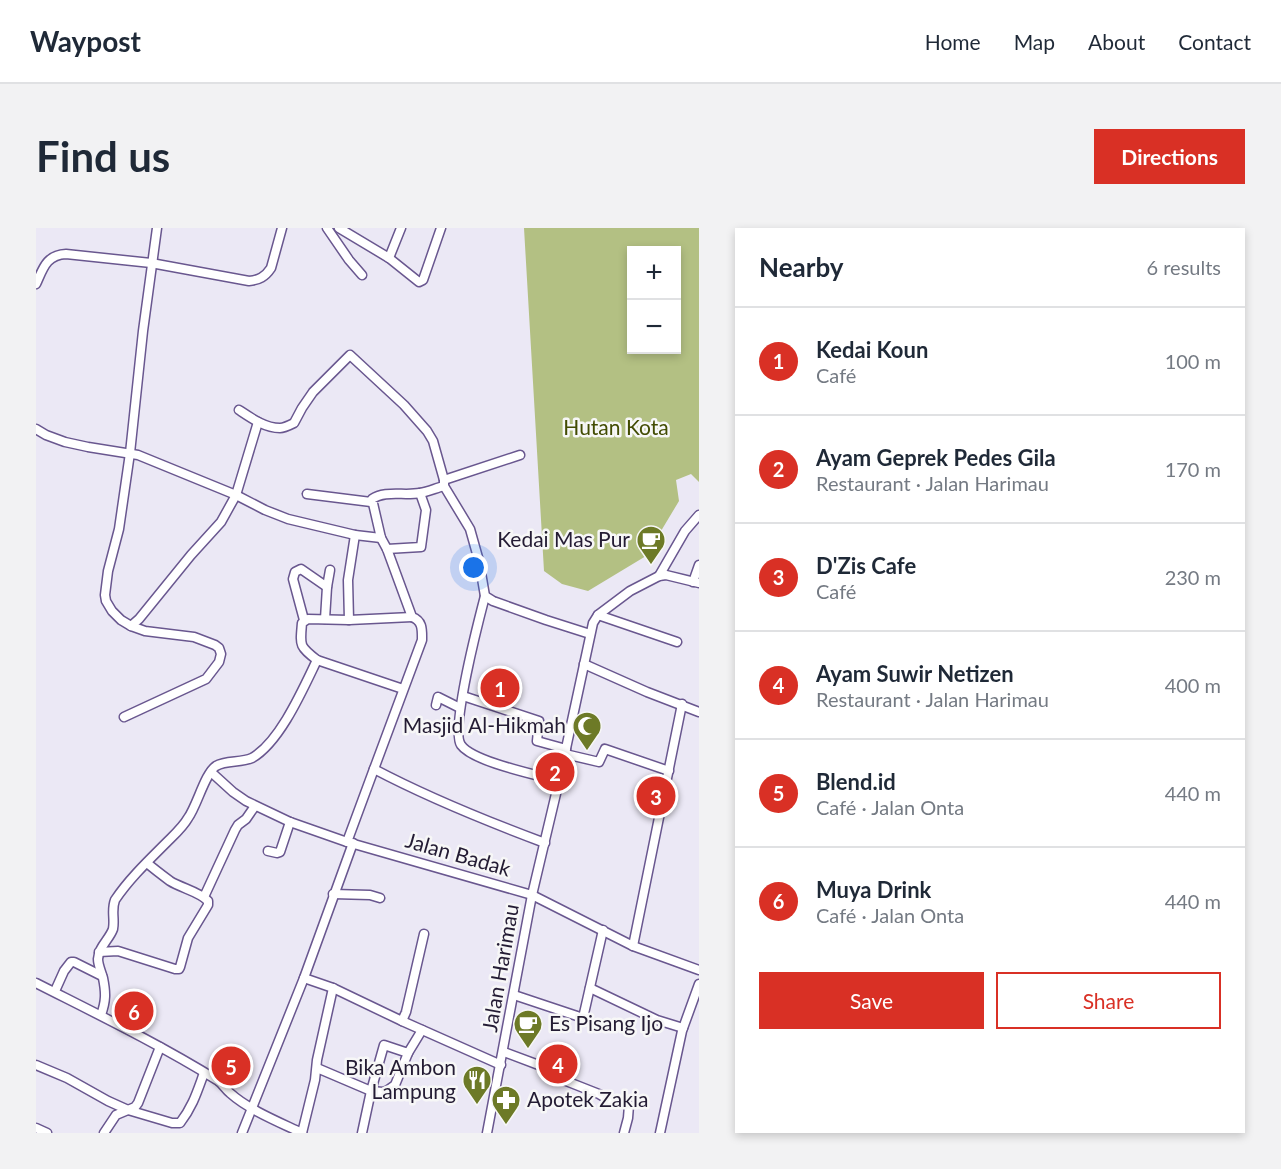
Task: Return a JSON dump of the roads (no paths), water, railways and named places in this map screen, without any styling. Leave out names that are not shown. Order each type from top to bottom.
[{"type":"street","points":[[124,717],[206,679],[219,662],[221,654],[215,645],[194,637],[146,631],[131,626],[112,611],[105,595],[108,571],[119,529],[130,453],[157,228]]},
{"type":"street","points":[[36,285],[46,263],[55,256],[72,254],[151,263],[249,281],[257,280],[267,274],[273,263],[282,228]]},
{"type":"street","points":[[327,228],[362,275]]},
{"type":"street","points":[[339,228],[389,258],[419,282],[421,282],[441,228]]},
{"type":"street","points":[[357,239],[362,228]]},
{"type":"street","points":[[389,258],[401,228]]},
{"type":"street","points":[[239,410],[258,422],[280,428],[294,423],[313,392],[350,355],[404,405],[427,431],[433,441],[444,483],[470,529],[479,561],[484,596],[460,708],[458,735],[461,746],[492,763],[560,781]]},
{"type":"street","points":[[131,626],[221,522],[236,495],[258,422]]},
{"type":"street","points":[[36,429],[65,442],[138,455],[288,519],[356,535],[381,538]]},
{"type":"street","points":[[412,617],[381,538],[371,502],[373,497],[382,494],[420,493],[520,455]]},
{"type":"street","points":[[387,549],[421,547],[426,510],[420,493]]},
{"type":"street","points":[[307,494],[371,502]]},
{"type":"street","points":[[659,576],[685,531],[699,514]]},
{"type":"street","points":[[349,620],[348,580],[356,535]]},
{"type":"street","points":[[598,615],[630,591],[659,576],[666,575],[696,582],[699,565]]},
{"type":"street","points":[[306,620],[293,579],[295,572],[302,569],[327,587]]},
{"type":"street","points":[[325,619],[330,570]]},
{"type":"street","points":[[484,596],[546,620],[590,633]]},
{"type":"street","points":[[598,615],[677,642]]},
{"type":"street","name":"Jalan Harimau","points":[[487,1133],[532,895],[560,781],[590,633],[598,615]]},
{"type":"street","points":[[242,1133],[304,978],[374,769],[422,640],[420,622],[412,617],[306,620],[302,623],[301,644],[305,651],[317,660],[402,690]]},
{"type":"street","points":[[101,1015],[106,998],[98,962],[99,952],[112,929],[115,900],[182,827],[214,769],[250,759],[267,746],[300,697],[317,660]]},
{"type":"street","points":[[584,664],[699,712]]},
{"type":"street","points":[[463,696],[539,721],[537,741],[566,752],[600,762],[605,749],[669,771]]},
{"type":"street","points":[[436,705],[438,697],[460,708]]},
{"type":"street","points":[[633,946],[682,704]]},
{"type":"street","name":"Jalan Badak","points":[[214,769],[233,792],[255,806],[290,822],[350,842],[532,895],[633,946],[699,968]]},
{"type":"street","points":[[374,769],[418,792],[545,843]]},
{"type":"street","points":[[204,897],[238,825],[246,819],[255,806]]},
{"type":"street","points":[[268,851],[278,854],[280,852],[290,822]]},
{"type":"street","points":[[99,952],[118,951],[179,969],[188,938],[208,900],[170,881],[147,863]]},
{"type":"street","points":[[333,894],[370,895],[380,898]]},
{"type":"street","points":[[514,995],[583,1018],[603,930]]},
{"type":"street","points":[[402,1021],[424,934]]},
{"type":"street","points":[[55,991],[64,970],[74,962],[102,976]]},
{"type":"street","points":[[304,978],[333,988],[501,1065]]},
{"type":"street","points":[[36,983],[160,1047],[220,1082],[230,1093],[259,1113],[302,1133],[333,988]]},
{"type":"street","points":[[660,1133],[683,1028],[699,984]]},
{"type":"street","points":[[590,988],[657,1020],[683,1028]]},
{"type":"street","points":[[317,1068],[371,1091],[383,1092],[395,1085],[408,1053],[422,1030]]},
{"type":"street","points":[[362,1133],[384,1044],[408,1053]]},
{"type":"street","points":[[104,1133],[116,1115],[137,1105],[160,1047]]},
{"type":"street","points":[[504,1052],[544,1067],[566,1081],[609,1100],[629,1105],[624,1133]]},
{"type":"street","points":[[36,1065],[67,1078],[128,1110],[172,1123],[180,1123],[194,1103],[204,1072]]},
{"type":"street","points":[[36,1128],[47,1133]]},
{"type":"place","name":"Kedai Mas Pur","points":[[651,566]]},
{"type":"place","name":"Kedai Koun","points":[[500,688]]},
{"type":"place","name":"Masjid Al-Hikmah","points":[[587,752]]},
{"type":"place","name":"Ayam Geprek Pedes Gila","points":[[555,772]]},
{"type":"place","name":"D'Zis Cafe","points":[[656,796]]},
{"type":"place","name":"Muya Drink","points":[[134,1011]]},
{"type":"place","name":"Es Pisang Ijo","points":[[528,1050]]},
{"type":"place","name":"Ayam Suwir Netizen","points":[[558,1064]]},
{"type":"place","name":"Blend.id","points":[[231,1066]]},
{"type":"place","name":"Bika Ambon Lampung","points":[[477,1106]]},
{"type":"place","name":"Apotek Zakia","points":[[506,1126]]},
{"type":"park label","name":"Hutan Kota","points":[[616,428]]}]
